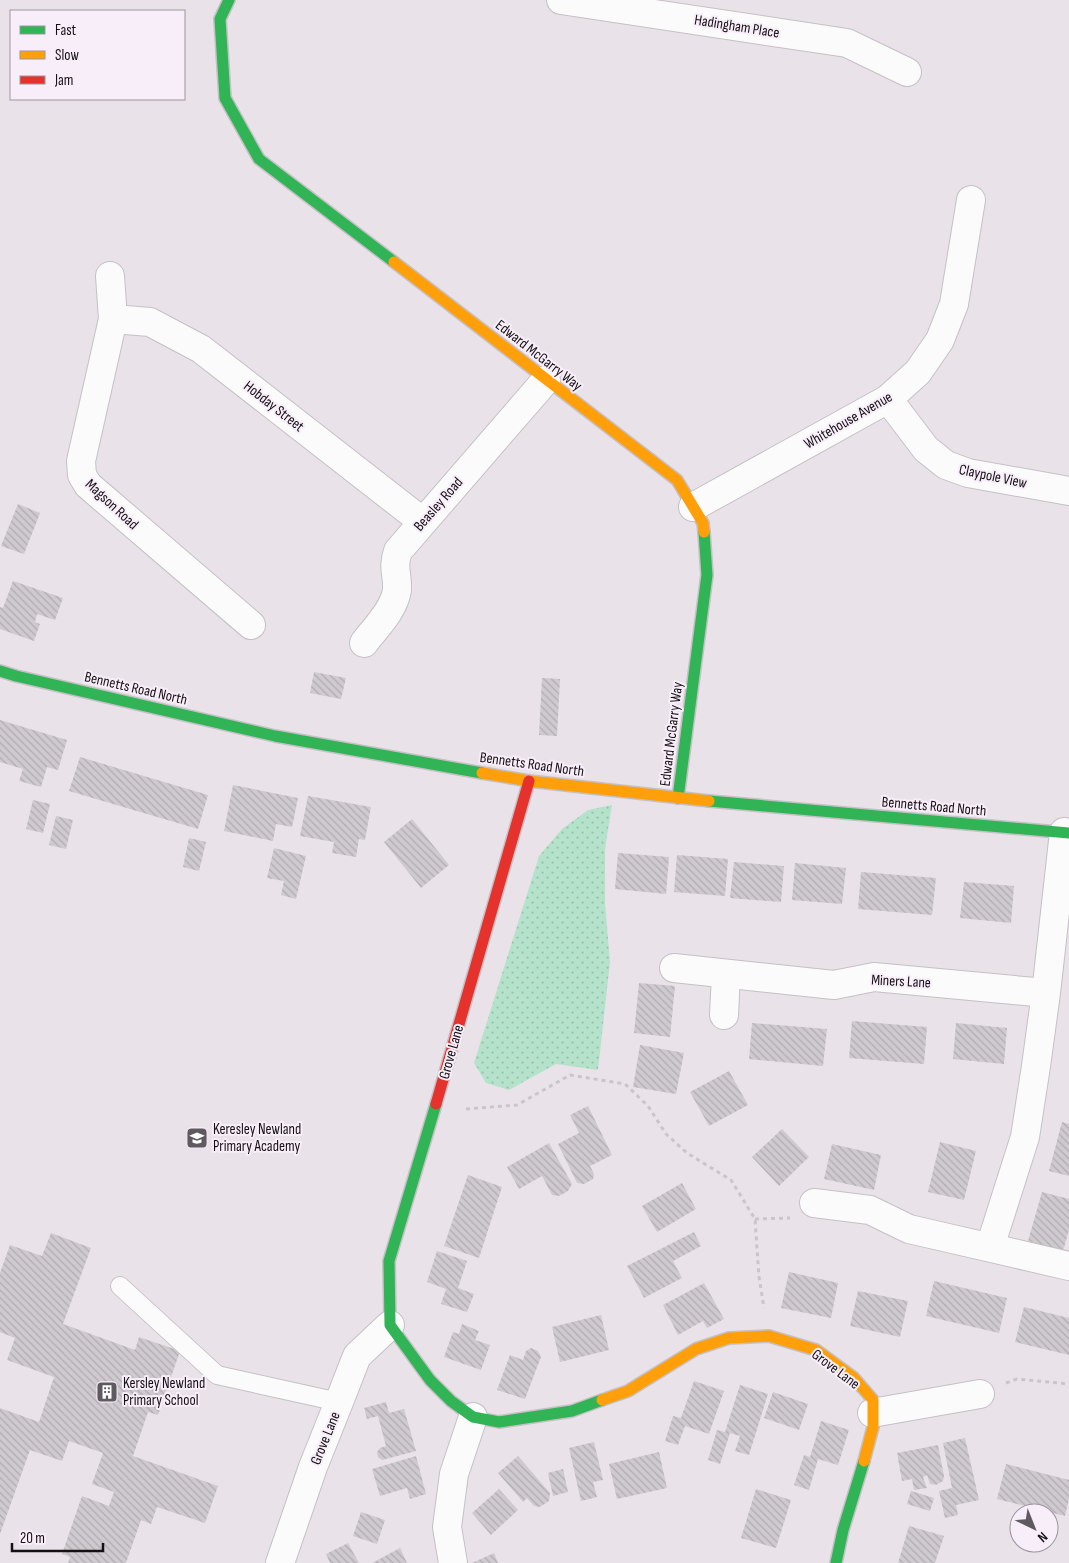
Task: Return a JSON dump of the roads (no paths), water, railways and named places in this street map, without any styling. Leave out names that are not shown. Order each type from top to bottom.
[{"type":"street","name":"Edward McGarry Way","points":[[229,0],[220,19],[225,98],[259,159],[677,480],[703,523],[707,575],[678,798]]},
{"type":"street","name":"Hadingham Place","points":[[560,0],[847,43],[907,72]]},
{"type":"street","name":"Whitehouse Avenue","points":[[693,507],[888,399],[918,372],[940,340],[954,304],[971,200]]},
{"type":"street","name":"Magson Road","points":[[110,276],[113,318],[81,461],[82,474],[88,485],[251,625]]},
{"type":"street","name":"Hobday Street","points":[[113,318],[150,322],[201,350],[423,522]]},
{"type":"street","name":"Beasley Road","points":[[364,642],[389,611],[395,598],[397,588],[395,566],[398,551],[546,380]]},
{"type":"street","name":"Claypole View","points":[[888,399],[926,448],[946,465],[968,473],[1069,491]]},
{"type":"street","name":"Bennetts Road North","points":[[0,671],[275,736],[529,781],[735,804],[1066,833]]},
{"type":"street","name":"Grove Lane","points":[[529,781],[389,1261],[390,1325],[430,1380],[451,1401],[473,1417],[500,1422],[572,1411],[628,1391],[696,1349],[729,1338],[769,1336],[816,1350],[854,1378],[873,1400],[872,1429],[859,1480],[838,1545],[836,1563]]},
{"type":"street","points":[[990,1247],[1025,1137],[1046,993],[1066,833]]},
{"type":"street","name":"Miners Lane","points":[[674,968],[834,985],[874,977],[1046,993]]},
{"type":"street","points":[[724,1015],[726,974]]},
{"type":"street","points":[[814,1203],[870,1210],[909,1229],[1069,1266]]},
{"type":"street","name":"Grove Lane","points":[[280,1563],[313,1467],[356,1356],[390,1325]]},
{"type":"street","points":[[872,1413],[980,1394]]},
{"type":"street","points":[[453,1563],[446,1527],[454,1474],[473,1417]]},
{"type":"lane","points":[[120,1286],[217,1375],[339,1402]]},
{"type":"place","name":"Keresley Newland Primary Academy","points":[[197,1138]]},
{"type":"place","name":"Kersley Newland Primary School","points":[[107,1392]]}]
